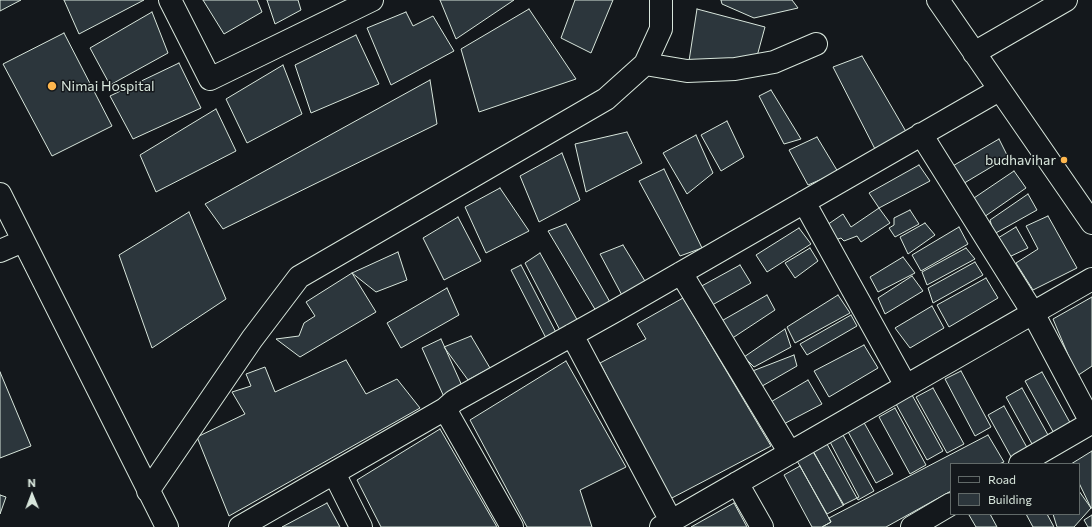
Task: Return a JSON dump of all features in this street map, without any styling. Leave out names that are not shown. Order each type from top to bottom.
[{"type":"street","points":[[170,0],[210,79],[372,0]]},
{"type":"street","points":[[148,491],[252,339],[300,277],[606,99],[645,64],[661,29],[661,0]]},
{"type":"street","points":[[938,0],[1092,223]]},
{"type":"street","points":[[974,53],[1066,0]]},
{"type":"street","points":[[645,64],[687,71],[735,69],[774,62],[816,44]]},
{"type":"street","points":[[240,527],[445,409],[454,401],[999,90]]},
{"type":"street","points":[[921,134],[1033,313],[1092,423],[1022,463]]},
{"type":"street","points":[[0,194],[166,527]]},
{"type":"street","points":[[804,202],[906,386]]},
{"type":"street","points":[[0,251],[23,240]]},
{"type":"street","points":[[680,273],[790,453]]},
{"type":"street","points":[[572,335],[666,524],[1092,279]]},
{"type":"street","points":[[445,409],[512,527]]},
{"type":"street","points":[[334,473],[361,527]]},
{"type":"street","points":[[737,483],[762,527]]},
{"type":"street","points":[[912,527],[950,505]]},
{"type":"building","points":[[0,0],[21,0],[0,11]]},
{"type":"building","points":[[64,0],[144,0],[79,34]]},
{"type":"building","points":[[203,0],[257,0],[262,12],[224,34]]},
{"type":"building","points":[[267,0],[298,0],[301,10],[275,24]]},
{"type":"building","points":[[440,0],[514,0],[456,39]]},
{"type":"building","points":[[575,0],[613,0],[591,53],[561,38]]},
{"type":"building","points":[[721,0],[792,0],[798,8],[754,18],[722,4]]},
{"type":"building","points":[[529,9],[576,79],[479,112],[461,49]]},
{"type":"building","points":[[697,9],[765,27],[756,60],[689,61]]},
{"type":"building","points":[[152,12],[168,53],[110,85],[90,48]]},
{"type":"building","points":[[406,12],[413,26],[433,16],[454,51],[391,85],[367,28]]},
{"type":"building","points":[[64,33],[112,126],[52,156],[3,64]]},
{"type":"building","points":[[356,35],[379,84],[311,113],[295,65]]},
{"type":"building","points":[[862,56],[908,135],[876,151],[833,67]]},
{"type":"building","points":[[179,63],[201,108],[133,139],[110,96]]},
{"type":"building","points":[[283,65],[302,114],[247,143],[226,99]]},
{"type":"building","points":[[430,80],[437,124],[223,229],[205,204]]},
{"type":"building","points":[[771,90],[801,139],[784,144],[759,96]]},
{"type":"building","points":[[216,109],[236,151],[156,192],[140,155]]},
{"type":"building","points":[[727,121],[744,157],[721,171],[701,135]]},
{"type":"building","points":[[627,132],[642,163],[586,192],[575,144]]},
{"type":"building","points":[[696,135],[713,173],[687,194],[663,153]]},
{"type":"building","points":[[817,137],[838,172],[808,185],[789,150]]},
{"type":"building","points":[[999,139],[1008,157],[961,185],[951,167]]},
{"type":"building","points":[[562,153],[580,200],[539,222],[520,176]]},
{"type":"building","points":[[919,165],[930,181],[879,208],[869,193]]},
{"type":"building","points":[[664,169],[702,248],[680,256],[639,181]]},
{"type":"building","points":[[1014,171],[1026,188],[984,217],[971,200]]},
{"type":"building","points":[[500,188],[529,231],[486,253],[465,207]]},
{"type":"building","points":[[1028,194],[1037,210],[994,234],[990,220]]},
{"type":"building","points":[[879,208],[890,223],[861,242],[857,236],[844,241],[841,238],[830,242],[824,227],[843,214],[851,227]]},
{"type":"building","points":[[910,210],[919,224],[895,237],[889,228],[894,225],[894,218]]},
{"type":"building","points":[[189,212],[226,299],[152,348],[119,255]]},
{"type":"building","points":[[1048,216],[1077,268],[1033,290],[1016,263],[1038,249],[1026,226]]},
{"type":"building","points":[[458,217],[481,261],[444,280],[423,238]]},
{"type":"building","points":[[925,223],[935,235],[908,254],[900,237]]},
{"type":"building","points":[[566,224],[615,311],[599,316],[548,231]]},
{"type":"building","points":[[959,227],[968,244],[921,271],[912,255]]},
{"type":"building","points":[[1016,227],[1028,248],[1007,258],[998,238]]},
{"type":"building","points":[[799,228],[811,244],[767,272],[756,255]]},
{"type":"building","points":[[623,245],[648,286],[624,299],[600,254]]},
{"type":"building","points":[[810,248],[818,261],[795,278],[785,263]]},
{"type":"building","points":[[966,248],[975,259],[927,285],[922,272]]},
{"type":"building","points":[[398,252],[407,280],[376,292],[352,273]]},
{"type":"building","points":[[540,253],[580,325],[563,336],[525,263]]},
{"type":"building","points":[[903,257],[915,273],[878,292],[870,277]]},
{"type":"building","points":[[975,262],[983,275],[933,303],[928,288]]},
{"type":"building","points":[[521,265],[561,342],[548,342],[511,270]]},
{"type":"building","points":[[740,265],[751,283],[707,308],[698,288]]},
{"type":"building","points":[[352,273],[376,312],[300,357],[276,339],[299,336],[304,323],[315,316],[306,302]]},
{"type":"building","points":[[912,276],[923,291],[885,314],[878,298]]},
{"type":"building","points":[[986,278],[998,298],[949,327],[937,305]]},
{"type":"building","points":[[447,288],[459,315],[401,348],[387,323]]},
{"type":"building","points":[[767,295],[775,310],[728,341],[718,323]]},
{"type":"building","points":[[838,295],[850,313],[795,343],[787,327]]},
{"type":"building","points":[[1092,297],[1092,366],[1077,376],[1053,319]]},
{"type":"building","points":[[683,298],[771,446],[670,499],[600,363],[646,339],[637,324]]},
{"type":"building","points":[[932,306],[944,328],[910,348],[895,328]]},
{"type":"building","points":[[851,315],[857,326],[807,355],[800,344]]},
{"type":"building","points":[[785,329],[791,347],[754,367],[744,357]]},
{"type":"building","points":[[471,336],[490,368],[468,380],[444,347]]},
{"type":"building","points":[[441,339],[463,388],[444,397],[422,348]]},
{"type":"building","points":[[864,345],[878,368],[829,397],[814,371]]},
{"type":"building","points":[[794,355],[797,366],[757,389],[750,372]]},
{"type":"building","points":[[346,360],[366,394],[397,379],[420,408],[229,516],[197,437],[245,414],[232,392],[251,386],[246,374],[265,367],[275,392]]},
{"type":"building","points":[[566,361],[626,467],[580,490],[592,527],[527,527],[470,420]]},
{"type":"building","points":[[961,371],[991,427],[975,436],[945,379]]},
{"type":"building","points":[[0,372],[31,446],[0,458]]},
{"type":"building","points":[[1042,372],[1073,428],[1056,437],[1025,381]]},
{"type":"building","points":[[808,380],[822,404],[778,427],[769,403]]},
{"type":"building","points":[[933,388],[964,444],[947,453],[916,397]]},
{"type":"building","points":[[1022,388],[1053,444],[1037,453],[1006,397]]},
{"type":"building","points":[[912,395],[943,451],[927,460],[896,404]]},
{"type":"building","points":[[1004,406],[1035,462],[1014,463],[988,415]]},
{"type":"building","points":[[895,408],[926,465],[910,474],[879,417]]},
{"type":"building","points":[[862,419],[893,474],[876,483],[846,428]]},
{"type":"building","points":[[440,429],[497,527],[381,527],[357,480]]},
{"type":"building","points":[[843,435],[874,491],[858,500],[827,444]]},
{"type":"building","points":[[988,435],[1004,462],[950,463],[950,492],[886,527],[822,527],[831,522],[829,518]]},
{"type":"building","points":[[829,440],[859,497],[843,505],[812,449]]},
{"type":"building","points":[[812,450],[844,505],[827,514],[796,459]]},
{"type":"building","points":[[1092,451],[1092,508],[1080,485],[1080,463],[1073,463]]},
{"type":"building","points":[[800,466],[831,522],[822,527],[812,527],[784,475]]},
{"type":"building","points":[[1080,492],[1091,508],[1074,527],[1057,527],[1053,515],[1080,515]]},
{"type":"building","points":[[0,495],[6,497],[0,514]]},
{"type":"building","points":[[327,503],[340,527],[282,527]]},
{"type":"building","points":[[734,503],[747,527],[691,527]]},
{"type":"building","points":[[969,515],[991,515],[997,527],[976,527]]},
{"type":"building","points":[[1027,515],[1048,515],[1054,527],[1033,527]]},
{"type":"building","points":[[1092,515],[1092,527],[1088,527],[1084,520]]},
{"type":"place","name":"Nimai Hospital","points":[[52,86]]},
{"type":"place","name":"budhavihar","points":[[1064,160]]}]
